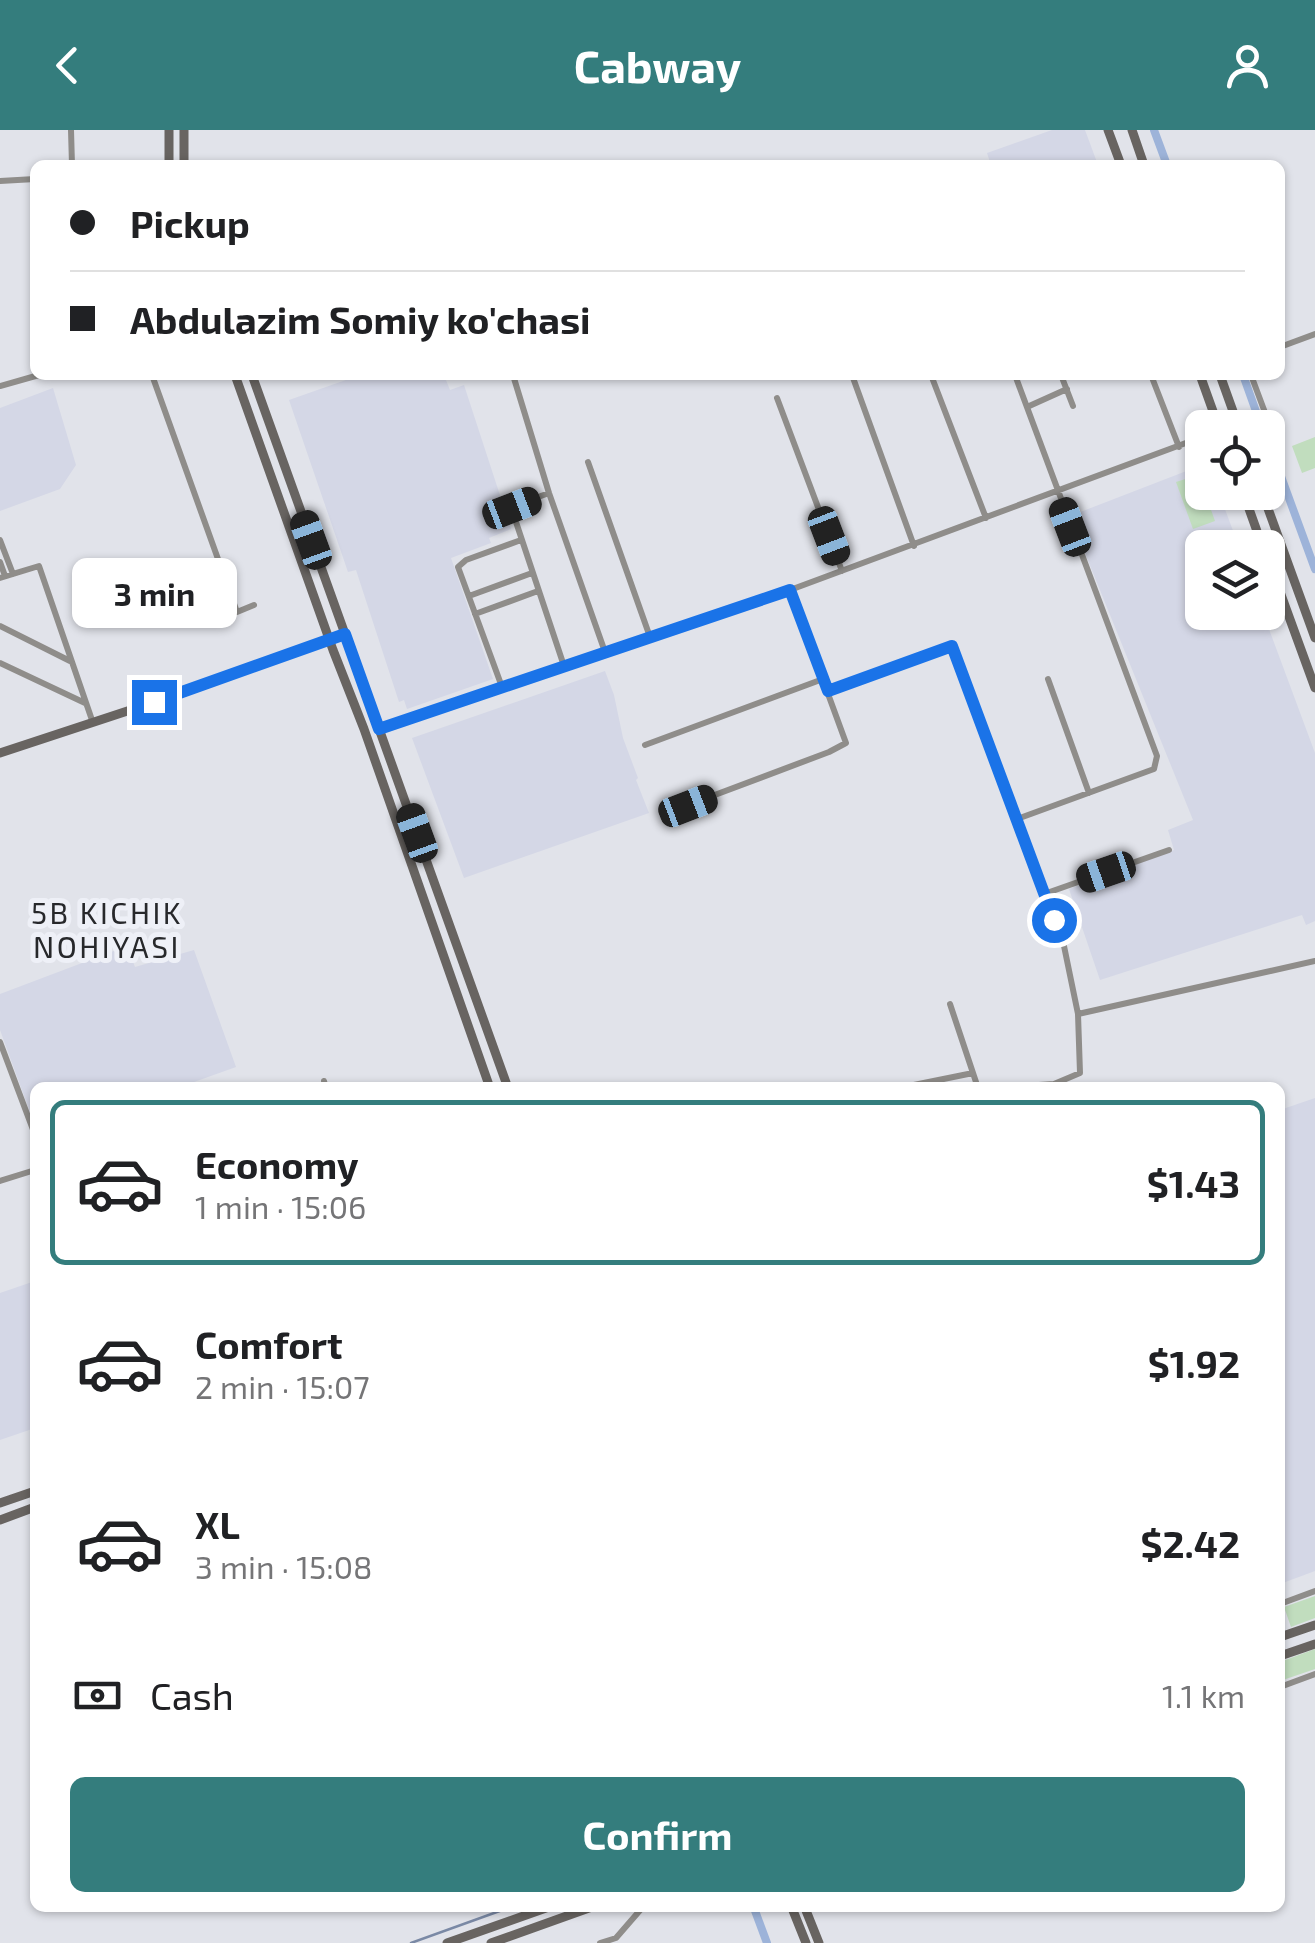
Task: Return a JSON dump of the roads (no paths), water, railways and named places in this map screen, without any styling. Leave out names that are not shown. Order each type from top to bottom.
[{"type":"main road","points":[[169,130],[169,160]]},
{"type":"main road","points":[[184,130],[184,160]]},
{"type":"main road","points":[[1108,130],[1119,160]]},
{"type":"main road","points":[[1132,130],[1142,160]]},
{"type":"main road","points":[[237,380],[488,1082]]},
{"type":"main road","points":[[254,380],[506,1082]]},
{"type":"main road","points":[[1202,380],[1213,410]]},
{"type":"main road","points":[[1222,380],[1233,410]]},
{"type":"main road","points":[[1269,510],[1315,638]]},
{"type":"main road","points":[[1285,605],[1315,688]]},
{"type":"main road","points":[[0,754],[345,634]]},
{"type":"main road","points":[[0,1504],[30,1493]]},
{"type":"main road","points":[[0,1520],[30,1509]]},
{"type":"main road","points":[[1285,1635],[1315,1624]]},
{"type":"main road","points":[[1285,1654],[1315,1644]]},
{"type":"main road","points":[[446,1943],[535,1912]]},
{"type":"main road","points":[[491,1943],[578,1912]]},
{"type":"main road","points":[[794,1912],[806,1943]]},
{"type":"main road","points":[[807,1912],[819,1943]]},
{"type":"street","points":[[71,130],[72,160]]},
{"type":"street","points":[[0,181],[30,179]]},
{"type":"street","points":[[1285,345],[1315,334]]},
{"type":"street","points":[[0,386],[30,378]]},
{"type":"street","points":[[154,380],[237,612],[254,605]]},
{"type":"street","points":[[515,380],[605,652]]},
{"type":"street","points":[[854,380],[914,546]]},
{"type":"street","points":[[933,380],[986,518]]},
{"type":"street","points":[[1016,819],[1154,769],[1158,756],[1017,380]]},
{"type":"street","points":[[1063,380],[1074,406]]},
{"type":"street","points":[[1153,380],[1179,447]]},
{"type":"street","points":[[1253,380],[1264,410]]},
{"type":"street","points":[[1027,407],[1066,389]]},
{"type":"street","points":[[777,398],[842,571]]},
{"type":"street","points":[[379,729],[790,590],[1185,445]]},
{"type":"street","points":[[588,462],[650,637]]},
{"type":"street","points":[[550,493],[512,508],[564,666]]},
{"type":"street","points":[[0,540],[6,576]]},
{"type":"street","points":[[502,687],[458,567],[462,562],[521,540]]},
{"type":"street","points":[[0,562],[6,576]]},
{"type":"street","points":[[6,576],[39,566],[93,723]]},
{"type":"street","points":[[469,596],[532,573]]},
{"type":"street","points":[[688,806],[846,743],[790,590]]},
{"type":"street","points":[[476,614],[538,591]]},
{"type":"street","points":[[0,626],[72,662]]},
{"type":"street","points":[[828,691],[952,646],[1064,946],[1078,1014],[1080,1073],[1059,1082]]},
{"type":"street","points":[[0,663],[86,704]]},
{"type":"street","points":[[645,746],[823,679]]},
{"type":"street","points":[[1048,679],[1089,793]]},
{"type":"street","points":[[1044,894],[1169,850]]},
{"type":"street","points":[[1078,1014],[1315,961]]},
{"type":"street","points":[[950,1004],[976,1082]]},
{"type":"street","points":[[0,1042],[30,1121]]},
{"type":"street","points":[[927,1082],[973,1072]]},
{"type":"street","points":[[0,1181],[30,1172]]},
{"type":"street","points":[[1285,1602],[1315,1591]]},
{"type":"street","points":[[1285,1685],[1315,1674]]},
{"type":"street","points":[[600,1943],[616,1938],[639,1912]]},
{"type":"waterway","points":[[1154,130],[1165,160]]},
{"type":"waterway","points":[[1245,380],[1256,410]]},
{"type":"waterway","points":[[1285,487],[1315,569]]},
{"type":"waterway","points":[[411,1943],[497,1912]]},
{"type":"waterway","points":[[755,1912],[767,1943]]},
{"type":"district","name":"5B KICHIK NOHIYASI","points":[[107,931]]}]
